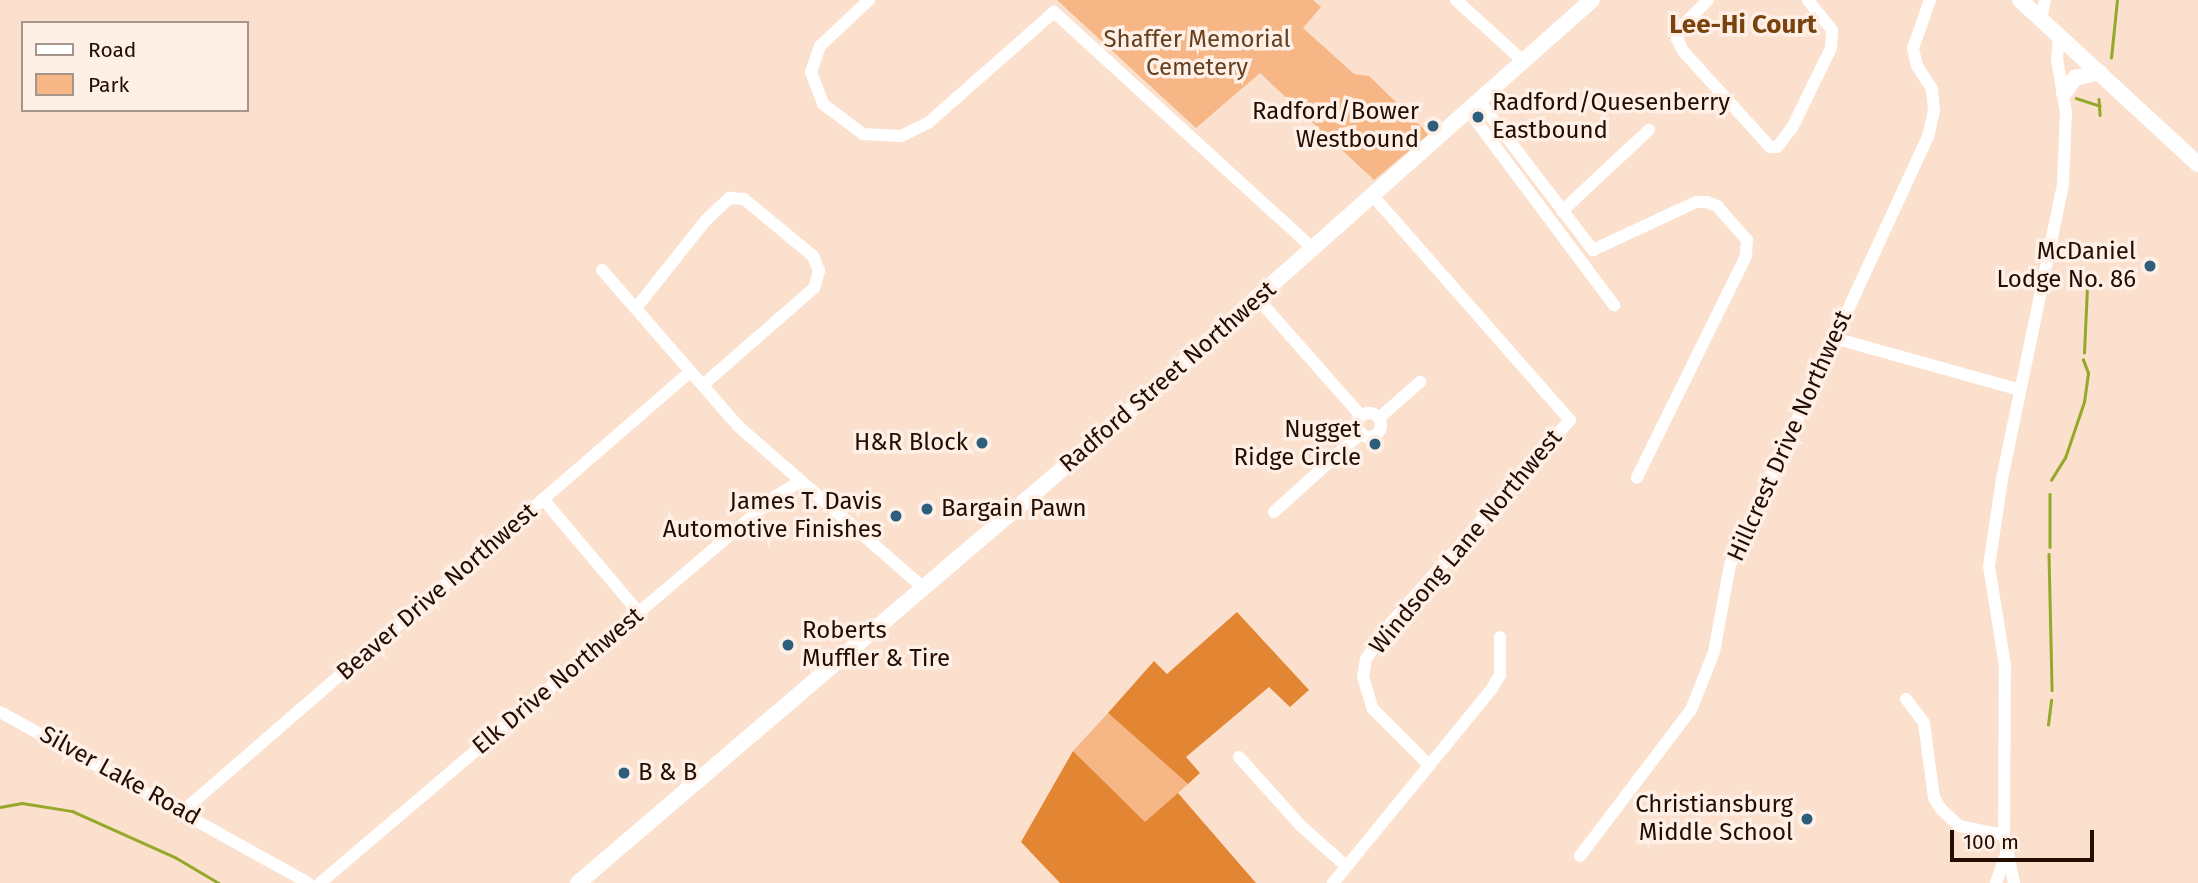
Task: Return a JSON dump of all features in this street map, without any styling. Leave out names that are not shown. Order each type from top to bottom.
[{"type":"main road","name":"Radford Street Northwest","points":[[578,883],[1258,299],[1592,0]]},
{"type":"main road","points":[[2020,0],[2198,164]]},
{"type":"main road","points":[[2064,93],[2075,78],[2099,72]]},
{"type":"street","points":[[869,0],[820,46],[811,72],[816,94],[832,113],[863,134],[883,138],[901,136],[928,123],[1054,12],[1314,249]]},
{"type":"street","points":[[1456,0],[1523,61]]},
{"type":"street","points":[[1707,0],[1682,26],[1677,39],[1683,51],[1770,147],[1777,147],[1792,128],[1831,47],[1832,30],[1808,0]]},
{"type":"street","name":"Hillcrest Drive Northwest","points":[[1580,856],[1691,710],[1714,652],[1730,565],[1928,137],[1934,111],[1932,89],[1917,66],[1913,48],[1930,0]]},
{"type":"street","points":[[2041,19],[2045,0]]},
{"type":"street","points":[[2014,883],[2004,835],[2005,666],[1989,566],[2020,390],[2063,184],[2064,93],[2057,59],[2059,34]]},
{"type":"street","points":[[1473,106],[1592,250],[1696,202],[1717,206],[1747,240],[1746,256],[1637,478]]},
{"type":"street","points":[[1473,106],[1614,305]]},
{"type":"street","points":[[1562,211],[1649,130]]},
{"type":"street","name":"Windsong Lane Northwest","points":[[1373,196],[1570,420],[1391,623],[1366,659],[1363,677],[1373,709],[1429,765]]},
{"type":"street","points":[[636,309],[706,220],[730,198],[744,200],[813,257],[819,271],[814,288],[703,385]]},
{"type":"street","points":[[601,270],[738,426],[798,483],[924,588]]},
{"type":"street","points":[[1258,299],[1361,416]]},
{"type":"street","points":[[1834,338],[2020,390]]},
{"type":"street","name":"Beaver Drive Northwest","points":[[183,810],[690,372]]},
{"type":"street","points":[[1379,418],[1420,382]]},
{"type":"street","points":[[1361,433],[1357,422],[1361,416],[1368,413],[1379,418]]},
{"type":"street","points":[[1361,433],[1375,435],[1380,429],[1379,418]]},
{"type":"street","points":[[1274,512],[1361,433]]},
{"type":"street","name":"Elk Drive Northwest","points":[[320,883],[639,613],[798,483]]},
{"type":"street","points":[[543,499],[639,613]]},
{"type":"street","points":[[1333,883],[1500,674],[1500,637]]},
{"type":"street","points":[[1906,699],[1924,723],[1934,798],[1941,809],[1959,826],[2004,835]]},
{"type":"street","name":"Silver Lake Road","points":[[0,712],[183,810],[308,883]]},
{"type":"street","points":[[1239,757],[1300,825],[1346,866]]},
{"type":"street","points":[[1996,883],[2006,854]]},
{"type":"green space","name":"Shaffer Memorial Cemetery","points":[[1057,0],[1313,0],[1321,7],[1303,28],[1354,74],[1369,76],[1429,134],[1374,180],[1260,73],[1196,128]]},
{"type":"green space","points":[[1108,713],[1188,784],[1145,823],[1073,751]]},
{"type":"shaded area","points":[[1237,612],[1309,690],[1290,707],[1269,687],[1186,757],[1200,773],[1188,784],[1108,713],[1154,661],[1167,674]]},
{"type":"shaded area","points":[[1073,751],[1145,822],[1178,793],[1256,883],[1060,883],[1021,842]]},
{"type":"waterway","points":[[2111,58],[2117,0]]},
{"type":"waterway","points":[[2076,98],[2100,106]]},
{"type":"waterway","points":[[2099,99],[2100,115]]},
{"type":"waterway","points":[[2084,353],[2087,287]]},
{"type":"waterway","points":[[2051,480],[2065,458],[2084,402],[2088,373],[2083,360]]},
{"type":"waterway","points":[[2050,494],[2050,547]]},
{"type":"waterway","points":[[2049,554],[2052,690]]},
{"type":"waterway","points":[[2048,725],[2051,700]]},
{"type":"waterway","points":[[0,807],[22,803],[72,811],[175,857],[219,883]]},
{"type":"place","name":"Radford/Quesenberry Eastbound","points":[[1478,117]]},
{"type":"place","name":"Radford/Bower Westbound","points":[[1433,126]]},
{"type":"place","name":"McDaniel Lodge No. 86","points":[[2150,266]]},
{"type":"place","name":"H&R Block","points":[[982,443]]},
{"type":"place","name":"Nugget Ridge Circle","points":[[1375,444]]},
{"type":"place","name":"Bargain Pawn","points":[[927,509]]},
{"type":"place","name":"James T. Davis Automotive Finishes","points":[[896,516]]},
{"type":"place","name":"Roberts Muffler & Tire","points":[[788,645]]},
{"type":"place","name":"B & B","points":[[624,773]]},
{"type":"place","name":"Christiansburg Middle School","points":[[1807,819]]},
{"type":"district","name":"Lee-Hi Court","points":[[1743,25]]}]
